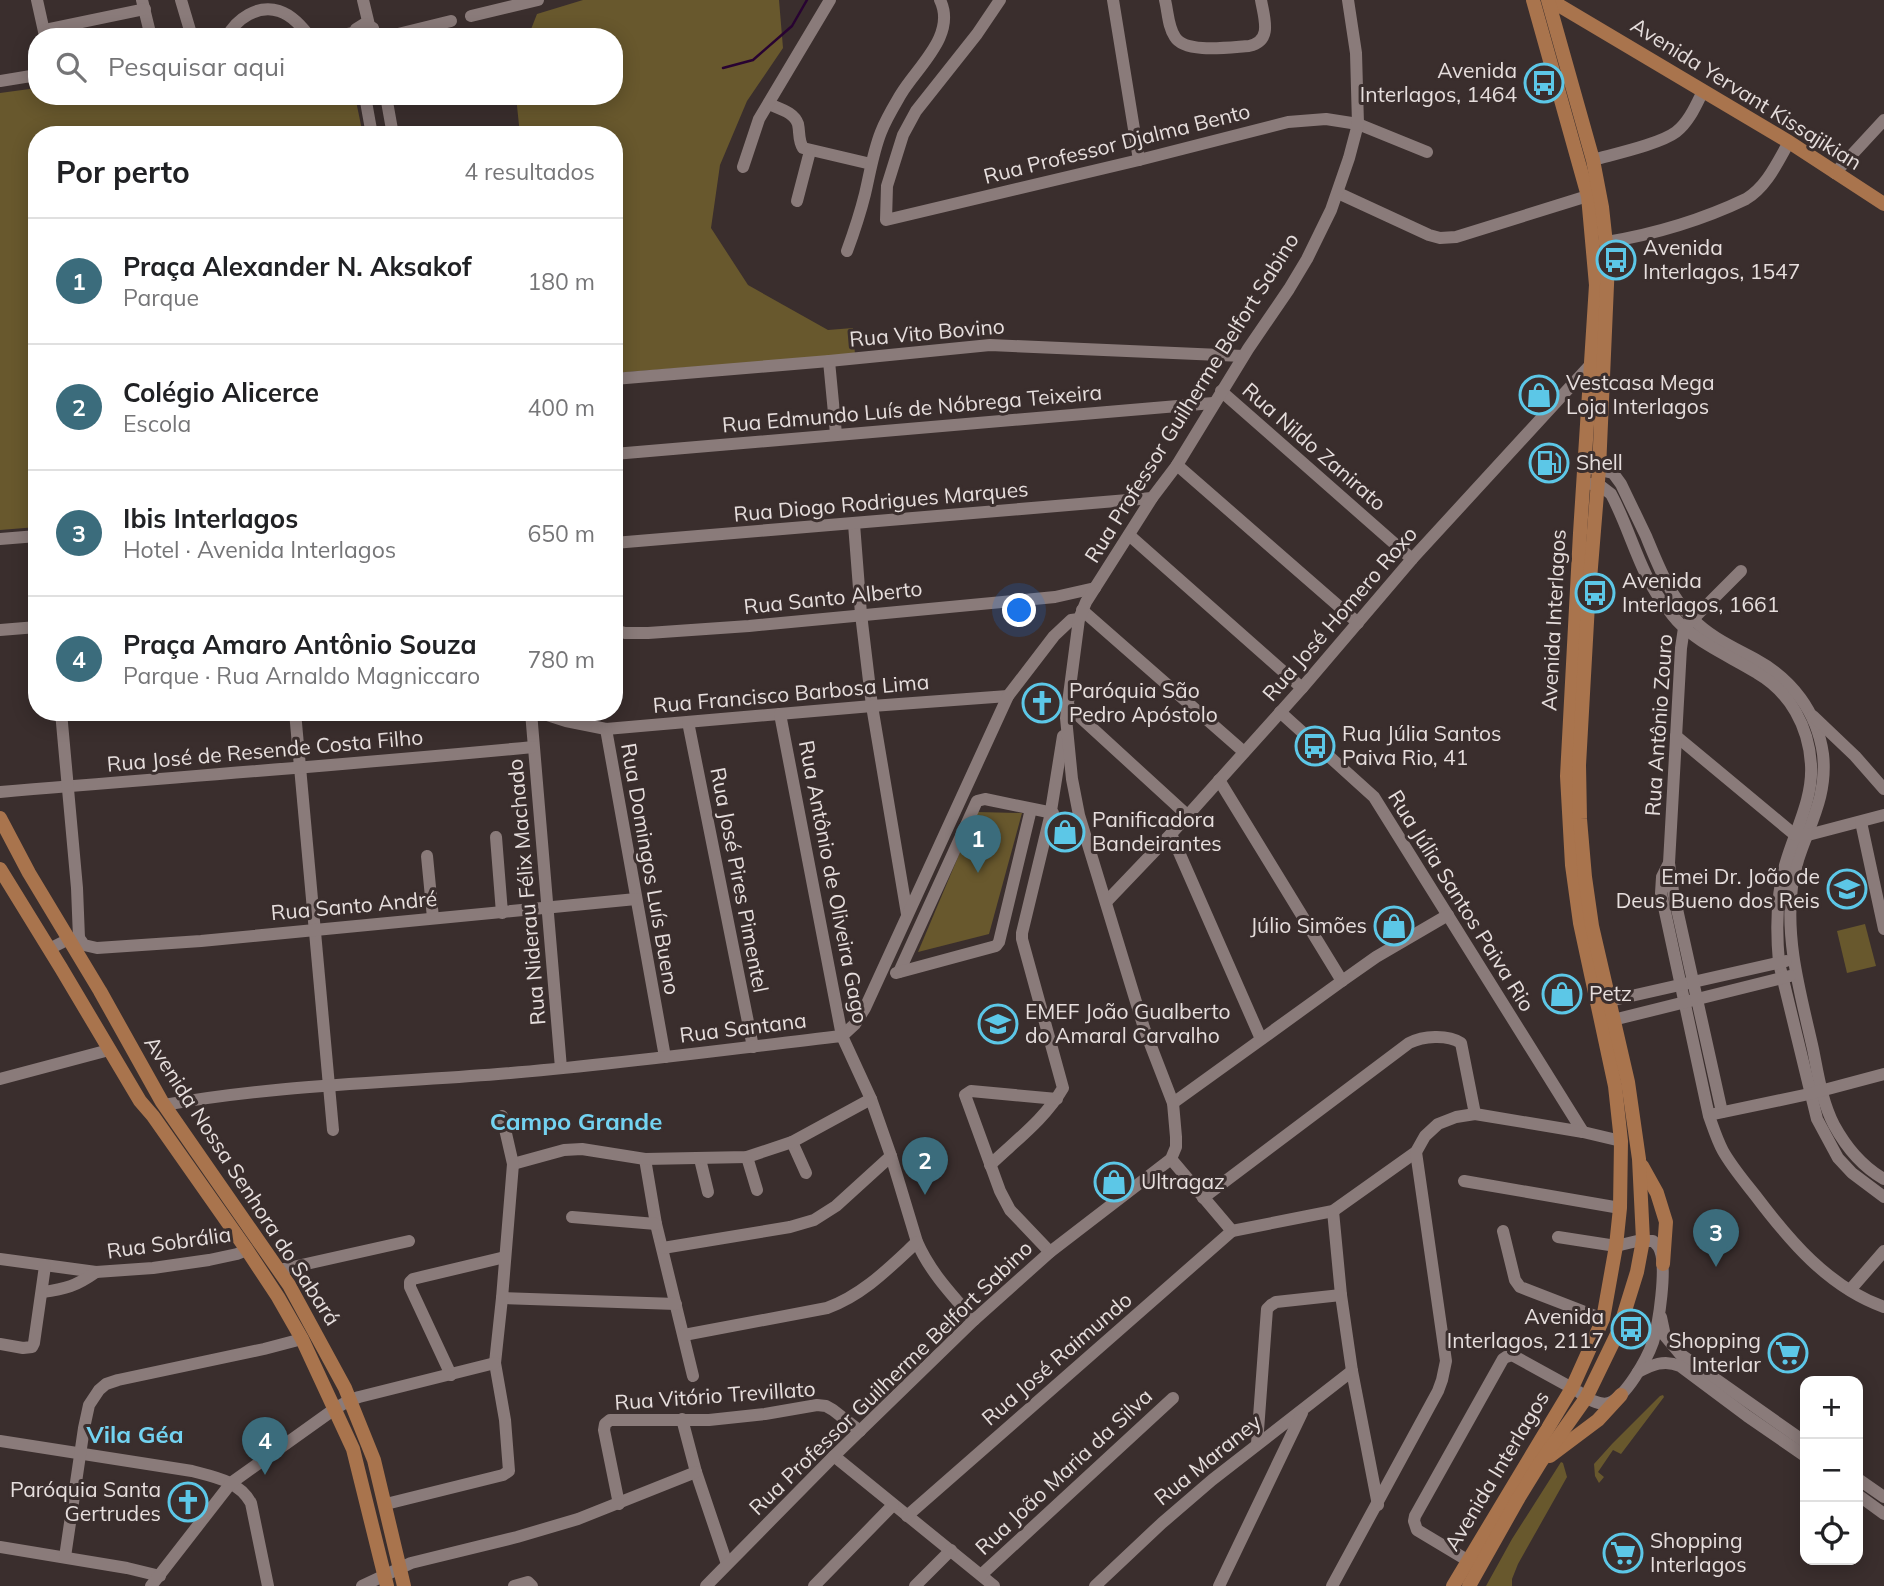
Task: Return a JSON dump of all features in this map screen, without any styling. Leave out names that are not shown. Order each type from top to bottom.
[{"type":"main road","name":"Avenida Interlagos","points":[[1453,1586],[1574,1383],[1603,1319],[1620,1208],[1621,1141],[1615,1086],[1580,923],[1568,818],[1567,776],[1592,468],[1605,354],[1608,262],[1594,194],[1533,0]]},
{"type":"main road","name":"Avenida Interlagos","points":[[1549,0],[1593,160],[1596,285],[1592,363],[1592,468]]},
{"type":"main road","name":"Avenida Yervant Kissajikian","points":[[1549,0],[1789,142],[1884,204]]},
{"type":"main road","name":"Avenida Interlagos","points":[[1469,1586],[1540,1463],[1586,1398],[1619,1330],[1637,1272],[1643,1240],[1639,1159],[1628,1083],[1592,926],[1580,819],[1579,765],[1589,592],[1591,484]]},
{"type":"main road","name":"Avenida Nossa Senhora do Sabará","points":[[0,818],[29,873],[74,939],[164,1105],[279,1270],[313,1328],[350,1400],[374,1460],[404,1586]]},
{"type":"main road","name":"Avenida Nossa Senhora do Sabará","points":[[0,869],[140,1101],[247,1250],[302,1339],[353,1449],[386,1581]]},
{"type":"main road","points":[[140,1101],[154,1107],[164,1105]]},
{"type":"main road","points":[[1639,1159],[1657,1193],[1666,1222],[1663,1264]]},
{"type":"main road","points":[[1540,1463],[1598,1420],[1621,1395]]},
{"type":"street","points":[[37,0],[44,28]]},
{"type":"street","points":[[181,0],[189,28]]},
{"type":"street","points":[[363,0],[371,28]]},
{"type":"street","points":[[471,16],[538,0]]},
{"type":"street","points":[[743,167],[756,128],[830,0]]},
{"type":"street","points":[[847,251],[858,224],[881,132],[902,93],[929,56],[943,27],[944,8],[940,0]]},
{"type":"street","name":"Rua Professor Djalma Bento","points":[[999,0],[977,34],[922,102],[903,135],[887,186],[886,220],[1288,122],[1326,119],[1358,124],[1427,152]]},
{"type":"street","points":[[1113,0],[1139,160]]},
{"type":"street","points":[[1165,0],[1174,36],[1178,41],[1199,48],[1256,45],[1261,41],[1265,27],[1261,0]]},
{"type":"street","name":"Rua Professor Guilherme Belfort Sabino","points":[[1082,610],[1152,498],[1177,465],[1243,356],[1289,289],[1338,193],[1358,124],[1356,53],[1348,0]]},
{"type":"street","points":[[63,28],[144,5],[149,28]]},
{"type":"street","points":[[233,28],[254,6],[282,12],[301,28]]},
{"type":"street","points":[[422,28],[451,21]]},
{"type":"street","points":[[0,81],[28,76]]},
{"type":"street","points":[[1593,160],[1675,133],[1703,91]]},
{"type":"street","points":[[769,104],[794,116],[803,148],[871,164]]},
{"type":"street","points":[[367,105],[370,126]]},
{"type":"street","points":[[388,105],[391,126]]},
{"type":"street","points":[[1835,173],[1884,120]]},
{"type":"street","points":[[1606,242],[1680,225],[1756,193],[1789,142]]},
{"type":"street","points":[[797,201],[810,151]]},
{"type":"street","points":[[1338,193],[1414,229],[1440,238],[1456,237],[1594,194]]},
{"type":"street","name":"Rua Vito Bovino","points":[[623,378],[989,345],[1243,356]]},
{"type":"street","name":"Rua José Homero Roxo","points":[[1106,902],[1302,688],[1412,559],[1592,363],[1605,354]]},
{"type":"street","points":[[829,361],[836,434]]},
{"type":"street","name":"Rua Nildo Zanirato","points":[[1221,391],[1412,559]]},
{"type":"street","name":"Rua Edmundo Luís de Nóbrega Teixeira","points":[[623,453],[1213,403]]},
{"type":"street","points":[[1177,465],[1358,623]]},
{"type":"street","points":[[1592,468],[1613,473],[1621,484],[1688,623],[1709,646],[1760,674],[1778,689],[1801,720],[1809,743],[1811,768],[1792,885],[1790,923],[1793,960],[1816,1092],[1817,1119],[1838,1158],[1852,1173],[1884,1197]]},
{"type":"street","points":[[1591,484],[1606,489],[1614,500],[1654,590],[1665,606],[1688,623],[1775,672],[1793,688],[1813,716],[1884,789]]},
{"type":"street","name":"Rua Diogo Rodrigues Marques","points":[[623,542],[1152,498]]},
{"type":"street","points":[[854,524],[872,705],[907,914]]},
{"type":"street","points":[[1129,535],[1302,688]]},
{"type":"street","points":[[0,539],[28,537]]},
{"type":"street","name":"Rua Antônio Zouro","points":[[1722,1112],[1687,983],[1669,863],[1681,648],[1688,623],[1741,571]]},
{"type":"street","name":"Rua Santo Alberto","points":[[623,632],[749,625],[1055,597],[1095,588]]},
{"type":"street","name":"Rua Santo Alberto","points":[[1055,597],[1068,600],[1082,610]]},
{"type":"street","points":[[990,1165],[1043,1115],[1063,1088],[1022,939],[1022,926],[1051,814],[1082,610]]},
{"type":"street","points":[[842,1036],[860,1016],[1008,696],[1054,636],[1082,610]]},
{"type":"street","points":[[1082,610],[1244,752]]},
{"type":"street","points":[[0,631],[28,628]]},
{"type":"street","points":[[1042,651],[1076,638]]},
{"type":"street","name":"Rua Francisco Barbosa Lima","points":[[566,721],[606,729],[872,705],[1008,696]]},
{"type":"street","points":[[1067,712],[1072,779],[1079,814],[1144,1028],[1173,1103],[1176,1137],[1171,1159],[1232,1231],[1333,1211],[1416,1152],[1438,1124],[1456,1117],[1475,1114],[1621,1141]]},
{"type":"street","points":[[1067,712],[1186,815]]},
{"type":"street","name":"Rua Júlia Santos Paiva Rio","points":[[1280,712],[1374,797],[1583,1132]]},
{"type":"street","name":"Rua Antônio de Oliveira Gago","points":[[780,714],[842,1036],[871,1098],[917,1242],[938,1278],[974,1320]]},
{"type":"street","points":[[1813,716],[1823,755],[1821,797],[1816,815],[1801,835],[1781,883],[1776,939],[1779,963],[1816,1092],[1845,1143],[1859,1160],[1884,1179]]},
{"type":"street","points":[[50,950],[74,939],[77,888],[62,721]]},
{"type":"street","points":[[296,721],[333,1129]]},
{"type":"street","name":"Rua Niderau Félix Machado","points":[[532,721],[561,1068]]},
{"type":"street","name":"Rua José Pires Pimentel","points":[[688,722],[753,1047]]},
{"type":"street","name":"Rua Domingos Luís Bueno","points":[[606,729],[664,1056]]},
{"type":"street","points":[[1676,736],[1801,835]]},
{"type":"street","name":"Rua José de Resende Costa Filho","points":[[0,792],[302,769],[533,747]]},
{"type":"street","points":[[1051,814],[1072,779]]},
{"type":"street","points":[[1219,780],[1342,981]]},
{"type":"street","points":[[899,972],[977,801],[985,799],[1051,814]]},
{"type":"street","points":[[878,978],[994,947],[999,942],[1031,809]]},
{"type":"street","points":[[1801,835],[1884,815]]},
{"type":"street","points":[[1861,822],[1884,929]]},
{"type":"street","points":[[1171,834],[1261,1039]]},
{"type":"street","points":[[496,837],[502,913]]},
{"type":"street","points":[[427,856],[433,919]]},
{"type":"street","name":"Rua Santo André","points":[[74,939],[97,948],[201,941],[636,899]]},
{"type":"street","points":[[1173,1103],[1377,957],[1448,915]]},
{"type":"street","points":[[1609,1001],[1793,960]]},
{"type":"street","points":[[1613,1020],[1796,975]]},
{"type":"street","name":"Rua Antônio Zouro","points":[[1691,1000],[1709,1116],[1722,1150],[1771,1216],[1807,1256],[1826,1274],[1850,1290],[1882,1305]]},
{"type":"street","name":"Rua Santana","points":[[164,1105],[209,1097],[330,1085],[489,1075],[842,1036]]},
{"type":"street","points":[[1203,1198],[1416,1039],[1455,1039],[1461,1043],[1475,1114]]},
{"type":"street","points":[[0,1079],[109,1050]]},
{"type":"street","points":[[1709,1116],[1884,1074]]},
{"type":"street","points":[[1050,1252],[1010,1209],[1000,1192],[966,1093],[971,1091],[1057,1098]]},
{"type":"street","points":[[513,1164],[564,1150],[582,1149],[645,1159],[747,1157],[792,1142],[871,1098]]},
{"type":"street","points":[[386,1504],[503,1475],[509,1471],[505,1420],[495,1363],[513,1164],[502,1116]]},
{"type":"street","points":[[792,1142],[806,1172]]},
{"type":"street","points":[[1332,1586],[1438,1391],[1445,1370],[1446,1360],[1416,1152]]},
{"type":"street","points":[[663,1248],[790,1227],[814,1220],[836,1206],[891,1156]]},
{"type":"street","points":[[747,1157],[757,1190]]},
{"type":"street","points":[[645,1159],[656,1224],[693,1376]]},
{"type":"street","points":[[700,1159],[708,1192]]},
{"type":"street","name":"Rua Professor Guilherme Belfort Sabino","points":[[706,1586],[974,1320],[1050,1252],[1171,1159]]},
{"type":"street","points":[[1464,1181],[1620,1208]]},
{"type":"street","points":[[1333,1211],[1352,1371],[1378,1505]]},
{"type":"street","points":[[572,1217],[656,1224]]},
{"type":"street","name":"Rua José Raimundo","points":[[907,1516],[1232,1231]]},
{"type":"street","points":[[1503,1231],[1515,1280],[1520,1287],[1603,1319]]},
{"type":"street","points":[[1558,1237],[1616,1246],[1643,1240],[1653,1241],[1660,1250],[1663,1264],[1660,1312],[1652,1344],[1638,1372],[1621,1395],[1606,1404],[1586,1398]]},
{"type":"street","points":[[279,1270],[409,1241]]},
{"type":"street","points":[[684,1335],[839,1304],[862,1290],[917,1242]]},
{"type":"street","name":"Rua Sobrália","points":[[0,1259],[96,1272],[209,1260],[247,1250]]},
{"type":"street","points":[[1850,1290],[1884,1251]]},
{"type":"street","points":[[451,1375],[410,1282],[412,1279],[505,1257]]},
{"type":"street","points":[[0,1344],[32,1347],[45,1266]]},
{"type":"street","name":"Rua Sobrália","points":[[42,1292],[78,1285],[96,1272]]},
{"type":"street","points":[[1257,1444],[1267,1309],[1276,1303],[1341,1295]]},
{"type":"street","points":[[502,1298],[676,1304]]},
{"type":"street","points":[[1660,1312],[1665,1336],[1680,1354],[1801,1439]]},
{"type":"street","points":[[65,1557],[89,1405],[95,1394],[106,1384],[118,1380],[302,1339]]},
{"type":"street","points":[[1467,1560],[1417,1530],[1414,1521],[1503,1359],[1512,1356],[1574,1383]]},
{"type":"street","points":[[1638,1372],[1659,1362],[1674,1363],[1800,1453]]},
{"type":"street","points":[[0,1547],[144,1572],[155,1581],[231,1483],[336,1408],[350,1400],[495,1363]]},
{"type":"street","name":"Rua Maraney","points":[[1095,1586],[1162,1523],[1257,1444],[1352,1371]]},
{"type":"street","name":"Avenida Interlagos","points":[[1574,1383],[1586,1398]]},
{"type":"street","name":"Rua João Maria da Silva","points":[[981,1575],[1173,1398]]},
{"type":"street","name":"Rua Vitório Trevillato","points":[[619,1504],[604,1430],[605,1424],[610,1420],[734,1418],[817,1405],[833,1410],[860,1431]]},
{"type":"street","points":[[1219,1586],[1303,1410]]},
{"type":"street","points":[[682,1419],[696,1472],[727,1564]]},
{"type":"street","points":[[0,1441],[192,1471],[231,1483],[246,1495],[251,1503],[268,1586]]},
{"type":"street","points":[[834,1456],[994,1586]]},
{"type":"street","points":[[362,1586],[386,1581],[401,1567],[411,1563],[579,1519],[696,1472]]},
{"type":"street","points":[[1863,1482],[1884,1497]]},
{"type":"street","points":[[1863,1499],[1884,1514]]},
{"type":"street","points":[[814,1586],[893,1505]]},
{"type":"street","points":[[915,1586],[951,1550]]},
{"type":"street","points":[[514,1586],[529,1582],[532,1586]]},
{"type":"shaded area","points":[[583,0],[779,0],[783,48],[747,101],[720,165],[711,228],[748,285],[828,330],[853,328],[855,355],[623,372],[623,126],[519,126],[517,105],[623,105],[623,28],[532,28],[537,14]]},
{"type":"shaded area","points":[[28,89],[28,105],[357,105],[361,126],[28,126],[28,528],[0,530],[0,93]]},
{"type":"shaded area","points":[[977,812],[1022,813],[989,934],[918,952]]},
{"type":"shaded area","points":[[1865,924],[1876,966],[1847,973],[1837,931]]},
{"type":"shaded area","points":[[1663,1395],[1621,1454],[1613,1450],[1598,1472],[1604,1477],[1599,1483],[1594,1464]]},
{"type":"shaded area","points":[[1561,1462],[1567,1477],[1518,1564],[1512,1586],[1486,1586],[1512,1539]]},
{"type":"waterway","points":[[723,68],[753,60],[792,26],[807,0]]},
{"type":"place","name":"Avenida Interlagos, 1464","points":[[1544,83]]},
{"type":"place","name":"Avenida Interlagos, 1547","points":[[1616,260]]},
{"type":"place","name":"Vestcasa Mega Loja Interlagos","points":[[1539,395]]},
{"type":"place","name":"Shell","points":[[1549,463]]},
{"type":"place","name":"Avenida Interlagos, 1661","points":[[1595,593]]},
{"type":"place","name":"Paróquia São Pedro Apóstolo","points":[[1042,703]]},
{"type":"place","name":"Rua Júlia Santos Paiva Rio, 41","points":[[1315,746]]},
{"type":"place","name":"Panificadora Bandeirantes","points":[[1065,832]]},
{"type":"place","name":"Praça Alexander N. Aksakof","points":[[978,873]]},
{"type":"place","name":"Emei Dr. João de Deus Bueno dos Reis","points":[[1847,889]]},
{"type":"place","name":"Júlio Simões","points":[[1394,926]]},
{"type":"place","name":"Petz","points":[[1562,994]]},
{"type":"place","name":"EMEF João Gualberto do Amaral Carvalho","points":[[998,1024]]},
{"type":"place","name":"Ultragaz","points":[[1114,1182]]},
{"type":"place","name":"Colégio Alicerce","points":[[925,1195]]},
{"type":"place","name":"Ibis Interlagos","points":[[1716,1267]]},
{"type":"place","name":"Avenida Interlagos, 2117","points":[[1631,1329]]},
{"type":"place","name":"Shopping Interlar","points":[[1788,1353]]},
{"type":"place","name":"Praça Amaro Antônio Souza","points":[[265,1475]]},
{"type":"place","name":"Paróquia Santa Gertrudes","points":[[188,1502]]},
{"type":"place","name":"Shopping Interlagos","points":[[1623,1553]]},
{"type":"district","name":"Campo Grande","points":[[576,1122]]},
{"type":"district","name":"Vila Géa","points":[[135,1435]]}]
